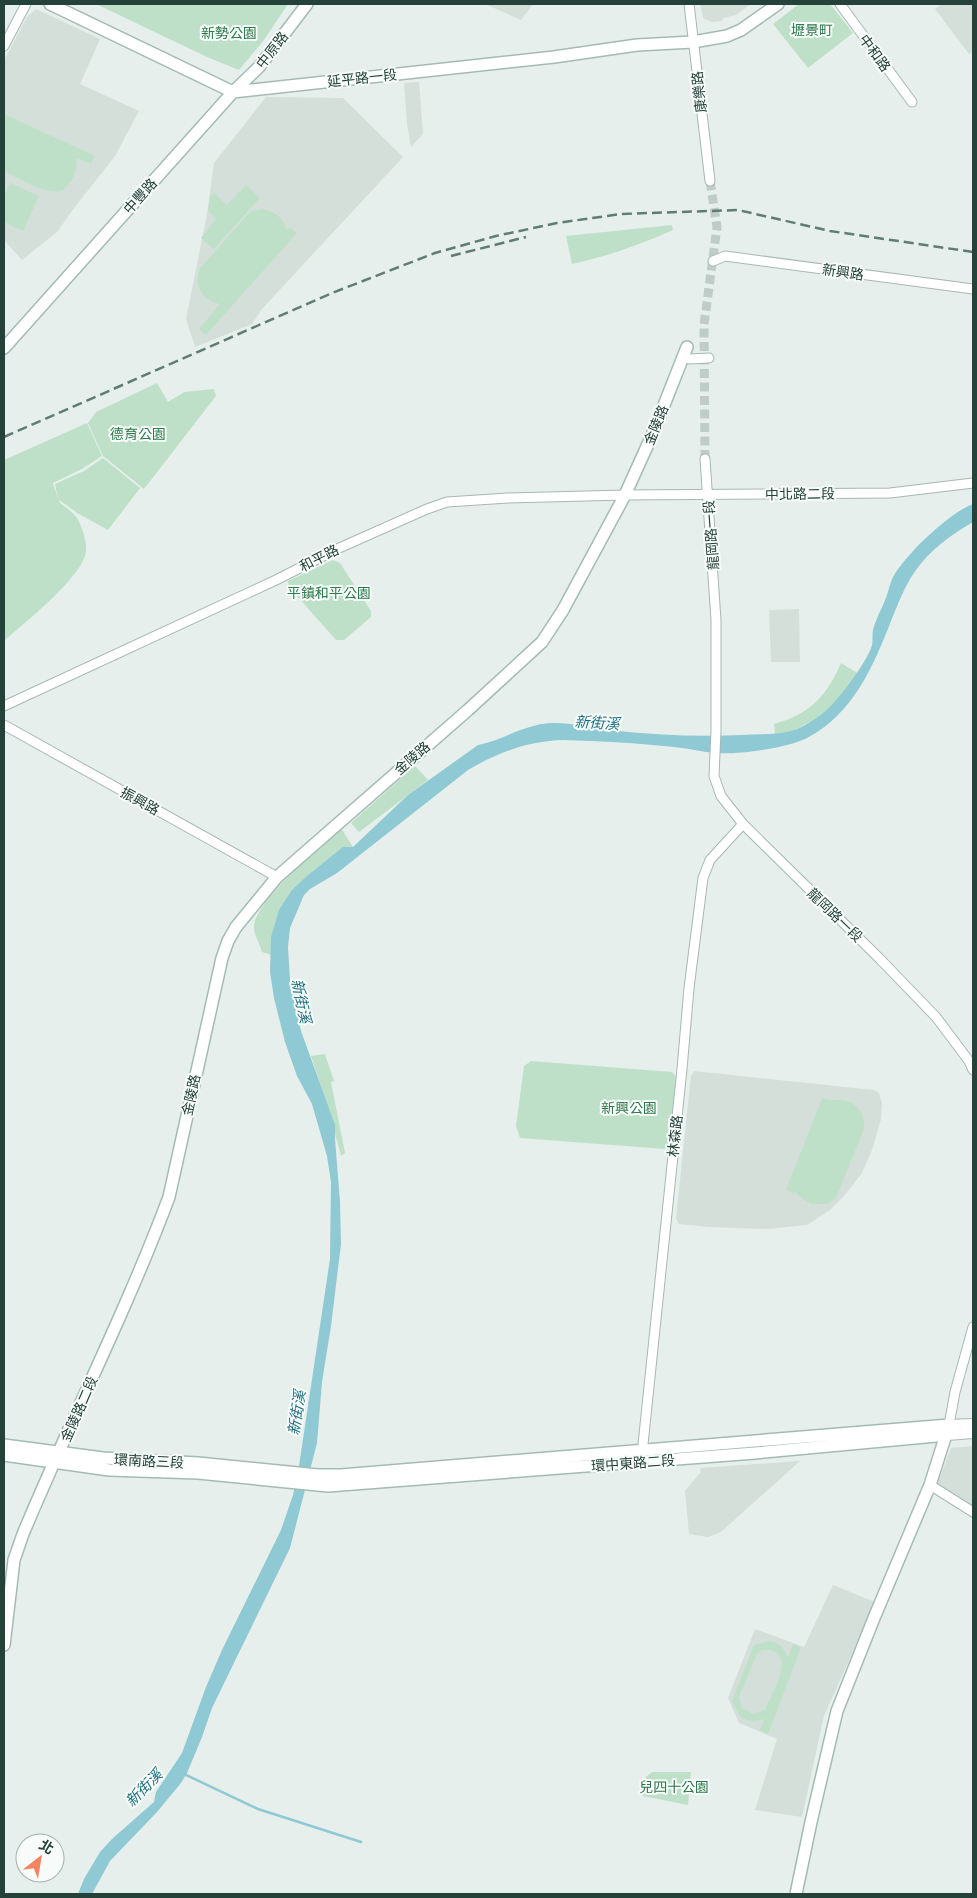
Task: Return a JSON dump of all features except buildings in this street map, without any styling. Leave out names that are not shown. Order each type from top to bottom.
[{"type":"main road","points":[[50,4],[234,92]]},
{"type":"main road","name":"中原路","points":[[234,92],[260,67],[307,4]]},
{"type":"main road","name":"延平路一段","points":[[234,92],[554,57],[636,44],[694,42],[727,36],[741,30],[778,4]]},
{"type":"main road","name":"中豐路","points":[[4,348],[234,92]]},
{"type":"main road","name":"金陵路","points":[[173,1178],[211,1005],[228,941],[248,912],[277,877],[468,710],[542,642],[564,610],[625,495],[688,353]]},
{"type":"main road","name":"金陵路二段","points":[[4,1646],[14,1560],[44,1483],[57,1458],[158,1225],[173,1178]]},
{"type":"main road","points":[[796,1894],[810,1822],[837,1711],[930,1485],[948,1430]]},
{"type":"main road","name":"環中東路二段","points":[[294,1478],[400,1482],[642,1457],[755,1454],[948,1430]]},
{"type":"main road","name":"環南路三段","points":[[4,1445],[109,1470],[198,1472],[294,1478]]},
{"type":"main road","name":"環南路三段","points":[[4,1455],[57,1458]]},
{"type":"street","points":[[4,46],[26,4]]},
{"type":"street","name":"康樂路","points":[[689,4],[710,181]]},
{"type":"street","name":"中和路","points":[[840,4],[912,102]]},
{"type":"street","name":"新興路","points":[[713,261],[725,256],[973,289]]},
{"type":"street","points":[[688,353],[709,358]]},
{"type":"street","name":"龍岡路一段","points":[[705,459],[716,620],[714,776],[720,796],[743,824],[936,1017],[969,1060],[973,1070]]},
{"type":"street","name":"中北路二段","points":[[625,495],[890,493],[973,484]]},
{"type":"street","name":"和平路","points":[[4,706],[276,580],[344,545],[440,504],[508,498],[625,495]]},
{"type":"street","name":"振興路","points":[[4,725],[277,877]]},
{"type":"street","name":"林森路","points":[[642,1457],[682,1069],[688,988],[703,878],[710,860],[743,824]]},
{"type":"street","points":[[948,1430],[973,1327]]},
{"type":"street","name":"環中東路二段","points":[[948,1430],[973,1424]]},
{"type":"street","name":"環中東路二段","points":[[948,1430],[973,1434]]},
{"type":"street","points":[[930,1485],[973,1512]]},
{"type":"shaded area","points":[[485,4],[533,4],[521,20]]},
{"type":"shaded area","points":[[700,4],[751,4],[736,15],[723,18],[722,21],[712,22],[703,18]]},
{"type":"shaded area","points":[[942,4],[971,4],[973,6],[973,51],[969,54],[935,9]]},
{"type":"shaded area","points":[[36,9],[100,39],[80,84],[139,111],[115,156],[58,231],[22,260],[4,240],[4,60],[27,17]]},
{"type":"shaded area","points":[[419,82],[423,134],[411,147],[404,83]]},
{"type":"shaded area","points":[[266,97],[343,98],[403,157],[262,309],[252,324],[195,347],[186,319],[207,214],[214,163]]},
{"type":"shaded area","points":[[799,609],[800,662],[771,662],[769,610]]},
{"type":"shaded area","points":[[694,1071],[874,1090],[879,1093],[882,1103],[881,1119],[872,1150],[862,1173],[830,1210],[807,1225],[767,1229],[679,1224],[676,1218],[691,1076]]},
{"type":"shaded area","points":[[973,1446],[973,1508],[936,1488],[951,1448]]},
{"type":"shaded area","points":[[800,1461],[721,1532],[708,1537],[689,1534],[685,1491],[701,1472],[700,1468]]},
{"type":"shaded area","points":[[833,1585],[875,1602],[824,1716],[802,1817],[755,1810],[777,1739],[739,1723],[728,1698],[755,1629],[804,1647]]},
{"type":"green space","name":"新勢公園","points":[[96,4],[288,4],[264,40],[239,70],[207,57]]},
{"type":"green space","name":"壢景町","points":[[799,4],[830,4],[853,33],[808,68],[773,24]]},
{"type":"green space","points":[[4,114],[95,156],[91,164],[76,158],[76,170],[71,181],[63,190],[54,192],[31,185],[4,171]]},
{"type":"green space","points":[[10,183],[39,196],[23,231],[4,222],[4,196]]},
{"type":"green space","points":[[246,185],[260,198],[214,249],[201,238],[216,219],[208,211],[210,196],[214,193],[227,205]]},
{"type":"green space","points":[[262,209],[281,218],[286,230],[290,227],[297,233],[206,335],[199,329],[220,304],[208,299],[200,291],[198,273],[201,267],[247,215],[252,211]]},
{"type":"green space","points":[[672,225],[673,230],[648,241],[611,254],[572,264],[566,236]]},
{"type":"green space","name":"德育公園","points":[[157,383],[168,402],[184,392],[214,389],[216,396],[144,489],[103,456],[88,423],[96,412]]},
{"type":"green space","points":[[87,423],[102,456],[82,469],[53,483],[58,499],[55,484],[84,471],[103,458],[140,488],[108,530],[59,500],[77,518],[81,525],[86,547],[83,561],[64,586],[38,612],[4,641],[4,460]]},
{"type":"green space","name":"平鎮和平公園","points":[[333,560],[340,563],[371,611],[371,617],[344,640],[336,640],[289,587],[288,581]]},
{"type":"green space","points":[[841,663],[861,675],[849,693],[821,716],[793,731],[775,734],[774,724],[798,715],[823,695]]},
{"type":"green space","points":[[415,766],[428,780],[359,832],[351,823]]},
{"type":"green space","points":[[341,828],[353,847],[307,880],[275,956],[262,952],[254,926],[257,916],[265,903],[291,874]]},
{"type":"green space","points":[[325,1054],[334,1081],[331,1082],[345,1153],[341,1156],[311,1056]]},
{"type":"green space","name":"新興公園","points":[[531,1061],[672,1072],[677,1078],[669,1145],[665,1149],[520,1138],[516,1126],[524,1066]]},
{"type":"green space","points":[[822,1098],[852,1103],[862,1114],[864,1129],[836,1198],[827,1204],[811,1204],[801,1198],[795,1191],[793,1193],[786,1190]]},
{"type":"green space","points":[[770,1641],[776,1643],[781,1646],[788,1657],[793,1644],[801,1648],[768,1734],[760,1730],[764,1719],[752,1721],[744,1719],[740,1716],[732,1701],[754,1645]],"holes":[[[763,1650],[774,1651],[780,1656],[782,1664],[781,1673],[765,1710],[753,1714],[742,1708],[739,1697],[757,1653]]]},
{"type":"green space","name":"兒四十公園","points":[[652,1772],[691,1772],[688,1805],[643,1796],[646,1777]]},
{"type":"water","name":"新街溪","points":[[973,504],[973,522],[949,537],[935,549],[912,576],[877,655],[860,688],[837,716],[807,738],[775,748],[724,753],[643,744],[570,740],[538,742],[517,748],[497,755],[468,770],[337,873],[310,889],[304,895],[290,928],[288,947],[290,980],[301,1031],[335,1125],[341,1244],[322,1382],[317,1443],[290,1548],[212,1708],[187,1773],[157,1812],[110,1861],[92,1894],[78,1894],[84,1879],[100,1852],[154,1802],[156,1792],[182,1753],[206,1687],[222,1650],[281,1530],[293,1495],[299,1466],[330,1259],[331,1182],[327,1156],[312,1104],[297,1076],[285,1042],[274,998],[270,972],[271,937],[279,910],[292,890],[307,876],[343,847],[353,847],[408,795],[478,745],[540,724],[550,723],[572,724],[609,730],[692,736],[779,733],[794,730],[805,725],[818,717],[832,704],[864,663],[872,645],[876,621],[892,579],[899,568],[929,535],[952,516]]},
{"type":"waterway","points":[[184,1774],[258,1809],[361,1842]]},
{"type":"tunnel","points":[[705,459],[704,325],[717,227],[710,181]]},
{"type":"railway","points":[[4,437],[332,293],[435,253],[496,236],[557,223],[621,214],[738,210],[830,231],[973,252]]},
{"type":"railway","points":[[451,256],[526,237]]}]
